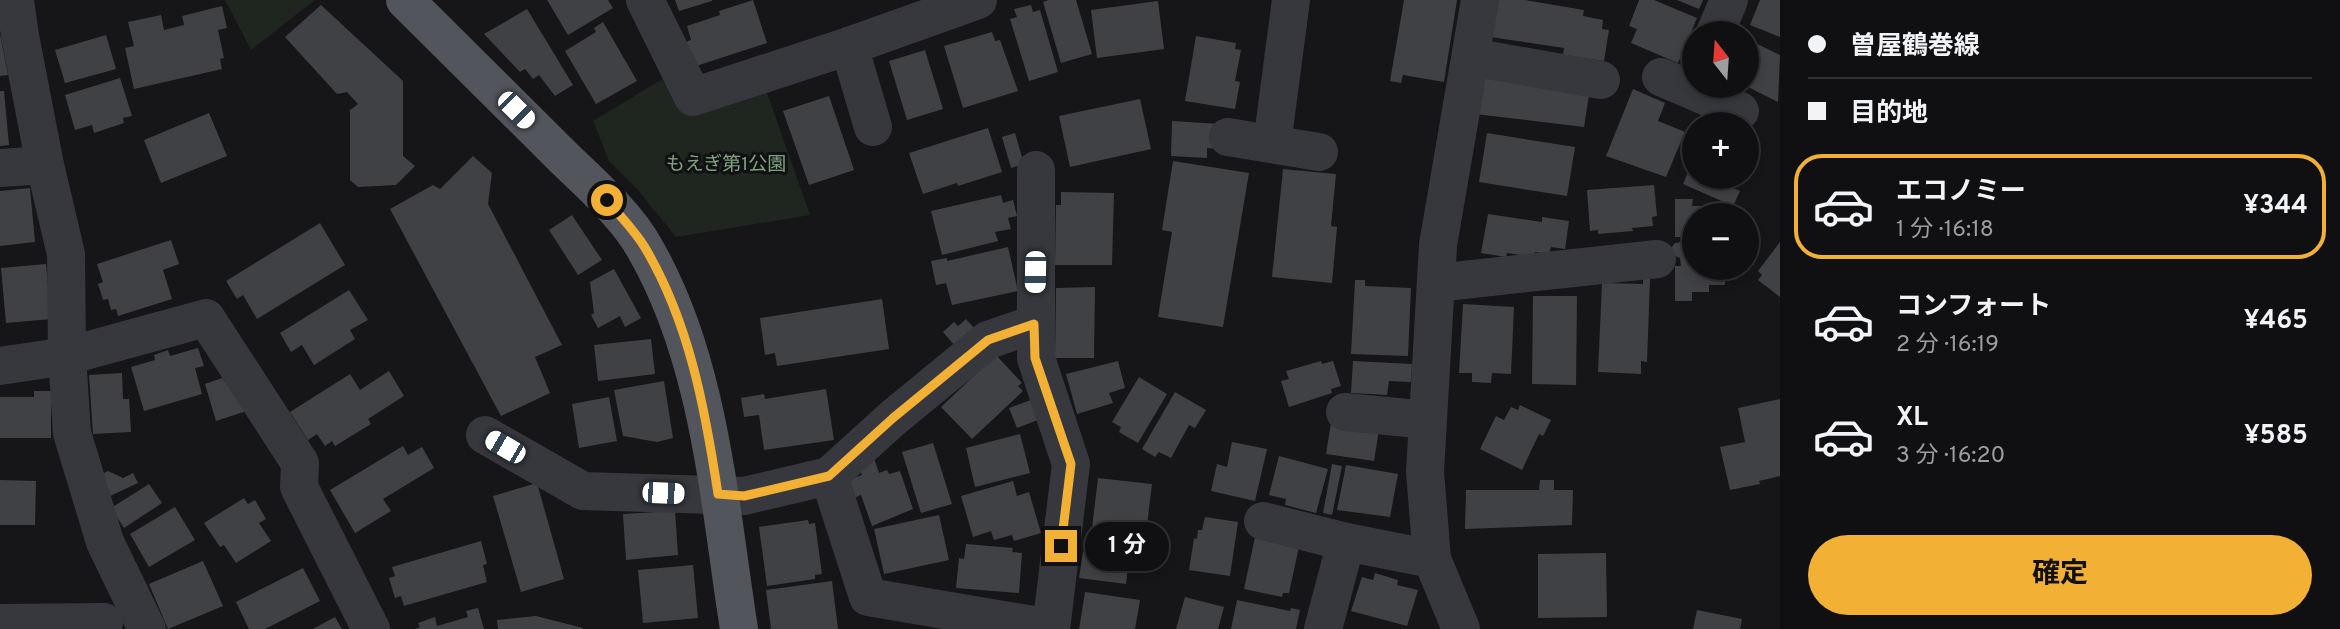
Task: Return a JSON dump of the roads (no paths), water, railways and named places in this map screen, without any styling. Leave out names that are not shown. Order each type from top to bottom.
[{"type":"main road","points":[[408,1],[607,200],[643,244],[667,291],[689,346],[708,428],[739,629]]},
{"type":"street","points":[[15,0],[45,165],[66,254],[67,356],[72,433],[106,542],[147,629]]},
{"type":"street","points":[[645,0],[692,97],[792,52],[849,46],[978,0]]},
{"type":"street","points":[[1272,144],[1291,0]]},
{"type":"street","points":[[1461,629],[1432,559],[1425,472],[1438,245],[1480,0]]},
{"type":"street","points":[[1721,21],[1729,0]]},
{"type":"street","points":[[849,46],[873,127]]},
{"type":"street","points":[[1471,57],[1601,80]]},
{"type":"street","points":[[1712,98],[1740,111]]},
{"type":"street","points":[[1228,137],[1320,152]]},
{"type":"street","points":[[0,168],[45,165]]},
{"type":"street","points":[[829,476],[868,597],[1051,628],[1071,464],[1035,358],[1036,170]]},
{"type":"street","points":[[1436,284],[1657,259]]},
{"type":"street","points":[[0,366],[67,356],[206,318],[300,463],[299,487],[371,629]]},
{"type":"street","points":[[485,435],[583,491],[744,496],[829,476],[893,418],[988,340],[1034,324]]},
{"type":"street","points":[[1345,412],[1428,421]]},
{"type":"street","points":[[1263,522],[1432,559]]},
{"type":"street","points":[[1323,629],[1346,542]]},
{"type":"street","points":[[0,623],[104,622]]},
{"type":"park label","name":"もえぎ第1公園","points":[[726,165]]}]
